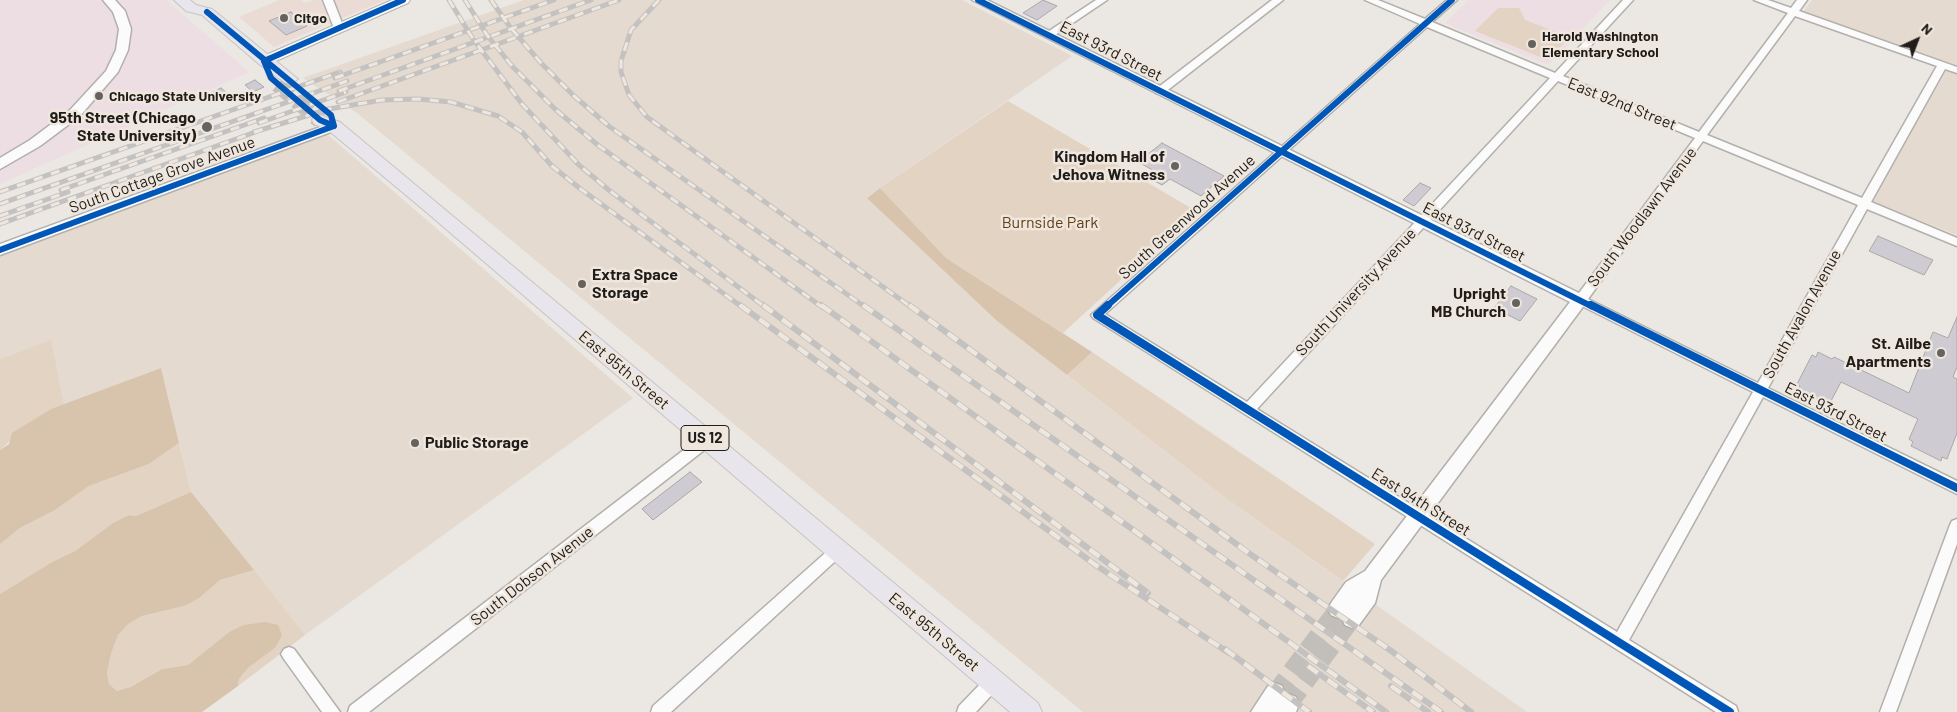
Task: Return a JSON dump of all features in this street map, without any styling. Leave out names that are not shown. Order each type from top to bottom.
[{"type":"main road","points":[[182,0],[191,8],[205,6],[264,61],[272,78],[284,81]]},
{"type":"main road","points":[[264,61],[403,0]]},
{"type":"main road","name":"East 95th Street","points":[[328,120],[1029,712]]},
{"type":"street","points":[[0,164],[35,143],[75,113],[95,94],[112,72],[122,50],[125,29],[119,11],[109,0]]},
{"type":"street","points":[[328,0],[339,28]]},
{"type":"street","name":"East 93rd Street","points":[[978,0],[1957,488]]},
{"type":"street","points":[[1049,35],[1102,0]]},
{"type":"street","points":[[1160,90],[1278,0]]},
{"type":"street","name":"East 92nd Street","points":[[1370,0],[1957,242]]},
{"type":"street","name":"South Greenwood Avenue","points":[[1097,315],[1452,0]]},
{"type":"street","name":"South University Avenue","points":[[1248,410],[1628,0]]},
{"type":"street","points":[[1759,0],[1957,70]]},
{"type":"street","name":"South Woodlawn Avenue","points":[[1345,614],[1368,597],[1372,577],[1702,137],[1802,0]]},
{"type":"street","name":"South Avalon Avenue","points":[[1620,643],[1942,64]]},
{"type":"street","name":"South Cottage Grove Avenue","points":[[0,250],[328,120]]},
{"type":"street","name":"East 94th Street","points":[[1097,315],[1730,712]]},
{"type":"street","name":"South Dobson Avenue","points":[[356,712],[707,440]]},
{"type":"street","points":[[1888,712],[1957,525]]},
{"type":"street","points":[[659,712],[838,550]]},
{"type":"street","points":[[289,654],[332,712]]},
{"type":"street","points":[[966,712],[993,682]]},
{"type":"street","points":[[1261,712],[1282,703]]},
{"type":"shaded area","name":"Chicago State University","points":[[0,0],[166,0],[249,72],[0,184]]},
{"type":"shaded area","points":[[279,0],[301,0],[305,3],[313,0],[385,0],[274,47],[239,17]]},
{"type":"shaded area","points":[[524,0],[962,0],[1072,56],[867,197],[997,321],[1227,499],[1527,712],[1083,712],[357,113],[303,78]]},
{"type":"shaded area","name":"Harold Washington Elementary School","points":[[1469,0],[1610,0],[1548,65],[1445,23]]},
{"type":"shaded area","points":[[1812,0],[1957,0],[1957,235],[1872,201],[1950,64],[1803,12]]},
{"type":"shaded area","points":[[327,134],[633,398],[305,635],[191,492],[161,368],[64,405],[50,341],[0,359],[0,256]]},
{"type":"shaded area","points":[[880,188],[946,258],[1092,352],[1067,375],[997,321],[867,198]]},
{"type":"shaded area","points":[[161,368],[179,443],[149,464],[89,486],[55,510],[20,528],[0,544],[0,450],[9,444],[12,433],[51,409]]},
{"type":"shaded area","points":[[191,492],[254,570],[220,580],[198,599],[184,606],[142,616],[128,624],[118,635],[111,654],[107,672],[109,684],[117,691],[130,687],[162,669],[188,665],[229,632],[244,625],[265,622],[278,625],[282,635],[275,648],[248,668],[239,679],[238,686],[202,712],[0,712],[0,594],[52,562],[75,551],[113,523],[129,515],[136,516]]},
{"type":"green space","points":[[1498,8],[1519,8],[1525,20],[1569,37],[1548,60],[1475,31]]},
{"type":"green space","name":"Burnside Park","points":[[1008,101],[1196,211],[1063,333],[946,258],[880,188]]},
{"type":"green space","points":[[51,340],[64,405],[51,409],[28,424],[0,450],[0,359]]},
{"type":"green space","points":[[1092,352],[1375,544],[1343,581],[1227,499],[1067,375]]},
{"type":"green space","points":[[179,443],[191,492],[136,516],[129,515],[113,523],[75,551],[52,562],[0,594],[0,544],[20,528],[55,510],[89,486],[149,464]]},
{"type":"green space","points":[[254,570],[305,635],[238,686],[239,679],[248,668],[275,648],[229,632],[188,665],[162,669],[129,687],[117,691],[109,684],[107,672],[111,654],[118,635],[127,624],[142,616],[184,606],[198,599],[220,580]]},
{"type":"building","points":[[1043,0],[1057,6],[1037,20],[1023,13]]},
{"type":"building","points":[[291,12],[307,26],[286,35],[269,21]]},
{"type":"building","points":[[255,80],[264,87],[253,92],[245,85]]},
{"type":"building","points":[[221,88],[233,98],[222,103],[210,93]]},
{"type":"building","name":"Kingdom Hall of Jehova Witness","points":[[1162,143],[1224,176],[1201,196],[1170,179],[1162,185],[1151,179],[1158,173],[1138,162]]},
{"type":"building","points":[[1420,183],[1431,188],[1414,206],[1403,200]]},
{"type":"building","points":[[1878,236],[1933,260],[1924,275],[1869,251]]},
{"type":"building","name":"Upright MB Church","points":[[1511,286],[1537,299],[1520,321],[1494,308]]},
{"type":"building","points":[[1957,317],[1957,367],[1953,377],[1957,379],[1957,433],[1947,459],[1942,457],[1941,461],[1911,446],[1913,442],[1909,439],[1918,419],[1841,382],[1831,401],[1827,399],[1825,403],[1798,390],[1800,386],[1797,384],[1812,355],[1816,357],[1818,352],[1832,359],[1834,357],[1909,393],[1933,332],[1948,338]]},
{"type":"building","points":[[690,472],[702,482],[653,520],[642,509]]},
{"type":"tunnel","points":[[278,84],[320,120]]},
{"type":"tunnel","points":[[1275,693],[1338,609]]},
{"type":"tunnel","points":[[1289,704],[1352,619]]},
{"type":"railway","points":[[449,0],[468,31]]},
{"type":"railway","points":[[465,0],[481,26]]},
{"type":"railway","points":[[491,0],[504,18]]},
{"type":"railway","points":[[504,18],[554,0]]},
{"type":"railway","points":[[511,29],[591,0]]},
{"type":"railway","points":[[518,37],[619,0]]},
{"type":"railway","points":[[659,0],[631,30],[621,61],[621,72],[629,95],[647,117],[911,307]]},
{"type":"railway","points":[[481,26],[504,18]]},
{"type":"railway","points":[[504,18],[511,29]]},
{"type":"railway","points":[[468,31],[481,26]]},
{"type":"railway","points":[[481,26],[489,37]]},
{"type":"railway","points":[[489,37],[511,29]]},
{"type":"railway","points":[[511,29],[518,37]]},
{"type":"railway","points":[[335,78],[468,31]]},
{"type":"railway","points":[[468,31],[475,42]]},
{"type":"railway","points":[[475,42],[489,37]]},
{"type":"railway","points":[[489,37],[495,45]]},
{"type":"railway","points":[[495,45],[518,37]]},
{"type":"railway","points":[[518,37],[574,96],[610,127],[865,307]]},
{"type":"railway","points":[[339,91],[475,42]]},
{"type":"railway","points":[[475,42],[481,50]]},
{"type":"railway","points":[[481,50],[495,45]]},
{"type":"railway","points":[[495,45],[512,66],[556,110],[599,146],[822,307]]},
{"type":"railway","points":[[338,102],[481,50]]},
{"type":"railway","points":[[481,50],[522,104],[579,165],[610,191],[765,307]]},
{"type":"railway","points":[[0,192],[340,72]]},
{"type":"railway","points":[[0,204],[347,81]]},
{"type":"railway","points":[[259,123],[346,92]]},
{"type":"railway","points":[[254,132],[329,109],[382,100],[418,99],[451,102],[498,116],[522,132],[552,166],[578,187],[742,307]]},
{"type":"railway","points":[[61,190],[264,118]]},
{"type":"railway","points":[[0,224],[261,130]]},
{"type":"railway","points":[[0,216],[68,192]]},
{"type":"railway","points":[[740,305],[1097,566],[1229,653]]},
{"type":"railway","points":[[763,305],[1148,593]]},
{"type":"railway","points":[[821,305],[1386,712]]},
{"type":"railway","points":[[863,305],[1441,712]]},
{"type":"railway","points":[[909,305],[1250,554],[1390,650],[1471,712]]},
{"type":"railway","points":[[1225,649],[1309,712]]},
{"type":"railway","points":[[1308,666],[1373,712]]},
{"type":"railway","points":[[1391,686],[1428,712]]},
{"type":"cycle path","points":[[264,61],[403,0]]},
{"type":"cycle path","points":[[978,0],[1957,488]]},
{"type":"cycle path","points":[[1452,0],[1097,315],[1730,712]]},
{"type":"cycle path","points":[[207,12],[331,115],[334,126]]},
{"type":"cycle path","points":[[264,61],[271,78],[320,120],[334,126]]},
{"type":"cycle path","points":[[0,250],[334,126]]},
{"type":"place","name":"Citgo","points":[[284,18]]},
{"type":"place","name":"Harold Washington Elementary School","points":[[1532,44]]},
{"type":"place","name":"Chicago State University","points":[[99,96]]},
{"type":"place","name":"95th Street (Chicago State University)","points":[[207,127]]},
{"type":"place","name":"Kingdom Hall of Jehova Witness","points":[[1175,166]]},
{"type":"place","name":"Extra Space Storage","points":[[582,284]]},
{"type":"place","name":"Upright MB Church","points":[[1516,303]]},
{"type":"place","name":"St. Ailbe Apartments","points":[[1941,353]]},
{"type":"place","name":"Public Storage","points":[[415,443]]}]
